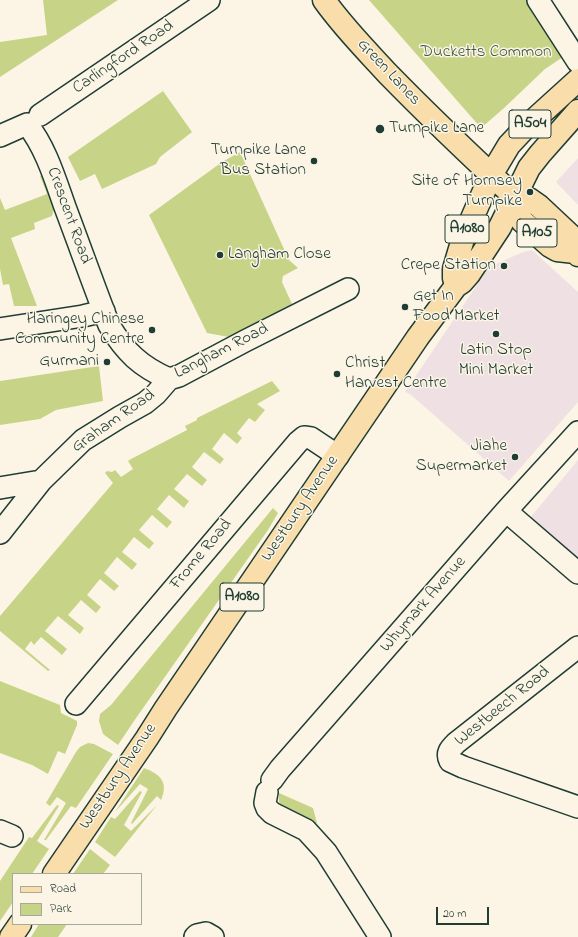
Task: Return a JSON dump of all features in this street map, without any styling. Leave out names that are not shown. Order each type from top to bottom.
[{"type":"main road","name":"Green Lanes","points":[[324,0],[361,45],[396,82],[491,175]]},
{"type":"main road","name":"A504","points":[[491,175],[509,145],[524,129],[578,80]]},
{"type":"main road","name":"A504","points":[[515,197],[529,168],[578,111]]},
{"type":"main road","name":"A105","points":[[491,175],[515,197],[529,199],[539,206],[572,236],[576,254]]},
{"type":"main road","name":"A1080","points":[[456,285],[454,269],[459,252],[466,232],[491,175]]},
{"type":"main road","name":"Westbury Avenue","points":[[55,873],[418,337],[456,285],[462,282],[478,262],[500,227],[515,197]]},
{"type":"main road","points":[[11,937],[19,925]]},
{"type":"street","name":"Carlingford Road","points":[[0,136],[34,120],[209,0]]},
{"type":"street","points":[[538,0],[578,62]]},
{"type":"street","name":"Crescent Road","points":[[34,120],[35,134],[45,154],[104,312]]},
{"type":"street","name":"Langham Road","points":[[104,312],[115,336],[132,357],[153,372],[169,379],[179,376],[348,289]]},
{"type":"street","points":[[0,329],[104,312]]},
{"type":"street","name":"Graham Road","points":[[0,533],[41,480],[83,440],[120,417],[145,404],[169,379]]},
{"type":"street","name":"Whymark Avenue","points":[[380,937],[326,852],[306,830],[268,810],[265,803],[270,786],[285,764],[506,511],[578,432]]},
{"type":"street","name":"Frome Road","points":[[76,704],[298,442],[304,437],[311,438],[338,456]]},
{"type":"street","points":[[0,488],[41,480]]},
{"type":"street","points":[[506,511],[578,573]]},
{"type":"street","name":"Westbeech Road","points":[[578,647],[456,743],[449,751],[448,755],[450,761],[463,767],[578,807]]},
{"type":"shaded area","points":[[578,158],[578,205],[556,182]]},
{"type":"shaded area","points":[[532,250],[578,292],[578,402],[509,481],[410,394],[405,392],[489,267],[523,252]]},
{"type":"shaded area","points":[[578,460],[578,573],[529,519]]},
{"type":"green space","points":[[43,0],[118,0],[0,77],[0,42],[47,35]]},
{"type":"green space","name":"Ducketts Common","points":[[369,0],[527,0],[569,53],[545,69],[481,128]]},
{"type":"green space","points":[[163,91],[192,132],[160,157],[156,164],[102,189],[95,174],[80,181],[68,157]]},
{"type":"green space","points":[[240,152],[289,260],[298,268],[283,276],[282,282],[292,304],[229,337],[207,333],[149,215],[222,162]]},
{"type":"green space","points":[[44,174],[55,205],[52,216],[34,223],[35,229],[11,238],[37,306],[14,306],[9,284],[3,285],[0,269],[0,198],[5,210],[47,194],[40,176]]},
{"type":"green space","points":[[99,366],[103,401],[56,410],[40,419],[0,425],[0,381]]},
{"type":"green space","points":[[272,381],[280,391],[257,404],[265,410],[255,422],[249,418],[237,433],[242,438],[237,444],[224,433],[212,449],[224,459],[220,464],[204,452],[192,467],[207,480],[202,486],[187,474],[174,489],[189,501],[184,508],[169,495],[157,509],[172,522],[167,528],[152,515],[139,530],[154,543],[149,549],[134,537],[122,552],[137,564],[132,570],[117,557],[104,573],[119,586],[114,591],[100,579],[87,595],[101,607],[96,613],[81,600],[68,615],[84,628],[80,634],[58,616],[45,631],[67,649],[62,655],[41,637],[34,645],[31,641],[25,649],[50,670],[48,671],[0,631],[0,616],[113,483],[105,473],[107,471],[112,472],[115,470],[121,477],[133,469],[128,461],[131,459],[187,430],[185,426],[197,420],[197,418]]},
{"type":"green space","points":[[273,508],[278,513],[268,530],[118,745],[103,734],[99,721],[100,714],[111,705]]},
{"type":"green space","points":[[0,681],[60,705],[61,713],[77,721],[77,725],[65,754],[58,751],[48,774],[32,765],[0,753]]},
{"type":"green space","points":[[88,743],[94,744],[113,754],[76,808],[71,806],[46,840],[44,840],[66,803],[57,797],[50,806],[46,803],[76,752],[80,747]]},
{"type":"green space","points":[[144,768],[155,773],[162,780],[164,788],[163,794],[161,800],[157,796],[132,824],[131,823],[148,789],[140,784],[115,812]]},
{"type":"green space","points":[[140,791],[142,792],[124,825],[131,831],[157,805],[115,857],[95,842],[111,817],[115,819]]},
{"type":"green space","points":[[279,793],[313,808],[317,823],[312,824],[282,810],[279,802]]},
{"type":"green space","points":[[57,805],[59,806],[37,841],[49,849],[33,873],[12,873],[12,903],[0,921],[0,881],[29,837],[32,838]]},
{"type":"green space","points":[[90,849],[110,865],[104,873],[74,873]]},
{"type":"green space","points":[[38,925],[66,925],[58,937],[31,937]]},
{"type":"place","name":"Turnpike Lane","points":[[380,129]]},
{"type":"place","name":"Turnpike Lane Bus Station","points":[[314,161]]},
{"type":"place","name":"Site of Hornsey Turnpike","points":[[530,192]]},
{"type":"place","name":"Langham Close","points":[[220,255]]},
{"type":"place","name":"Crepe Station","points":[[504,266]]},
{"type":"place","name":"Get In Food Market","points":[[405,307]]},
{"type":"place","name":"Haringey Chinese Community Centre","points":[[152,330]]},
{"type":"place","name":"Latin Stop Mini Market","points":[[496,334]]},
{"type":"place","name":"Gurmani","points":[[107,362]]},
{"type":"place","name":"Christ Harvest Centre","points":[[337,374]]},
{"type":"place","name":"Jiahe Supermarket","points":[[515,457]]}]
